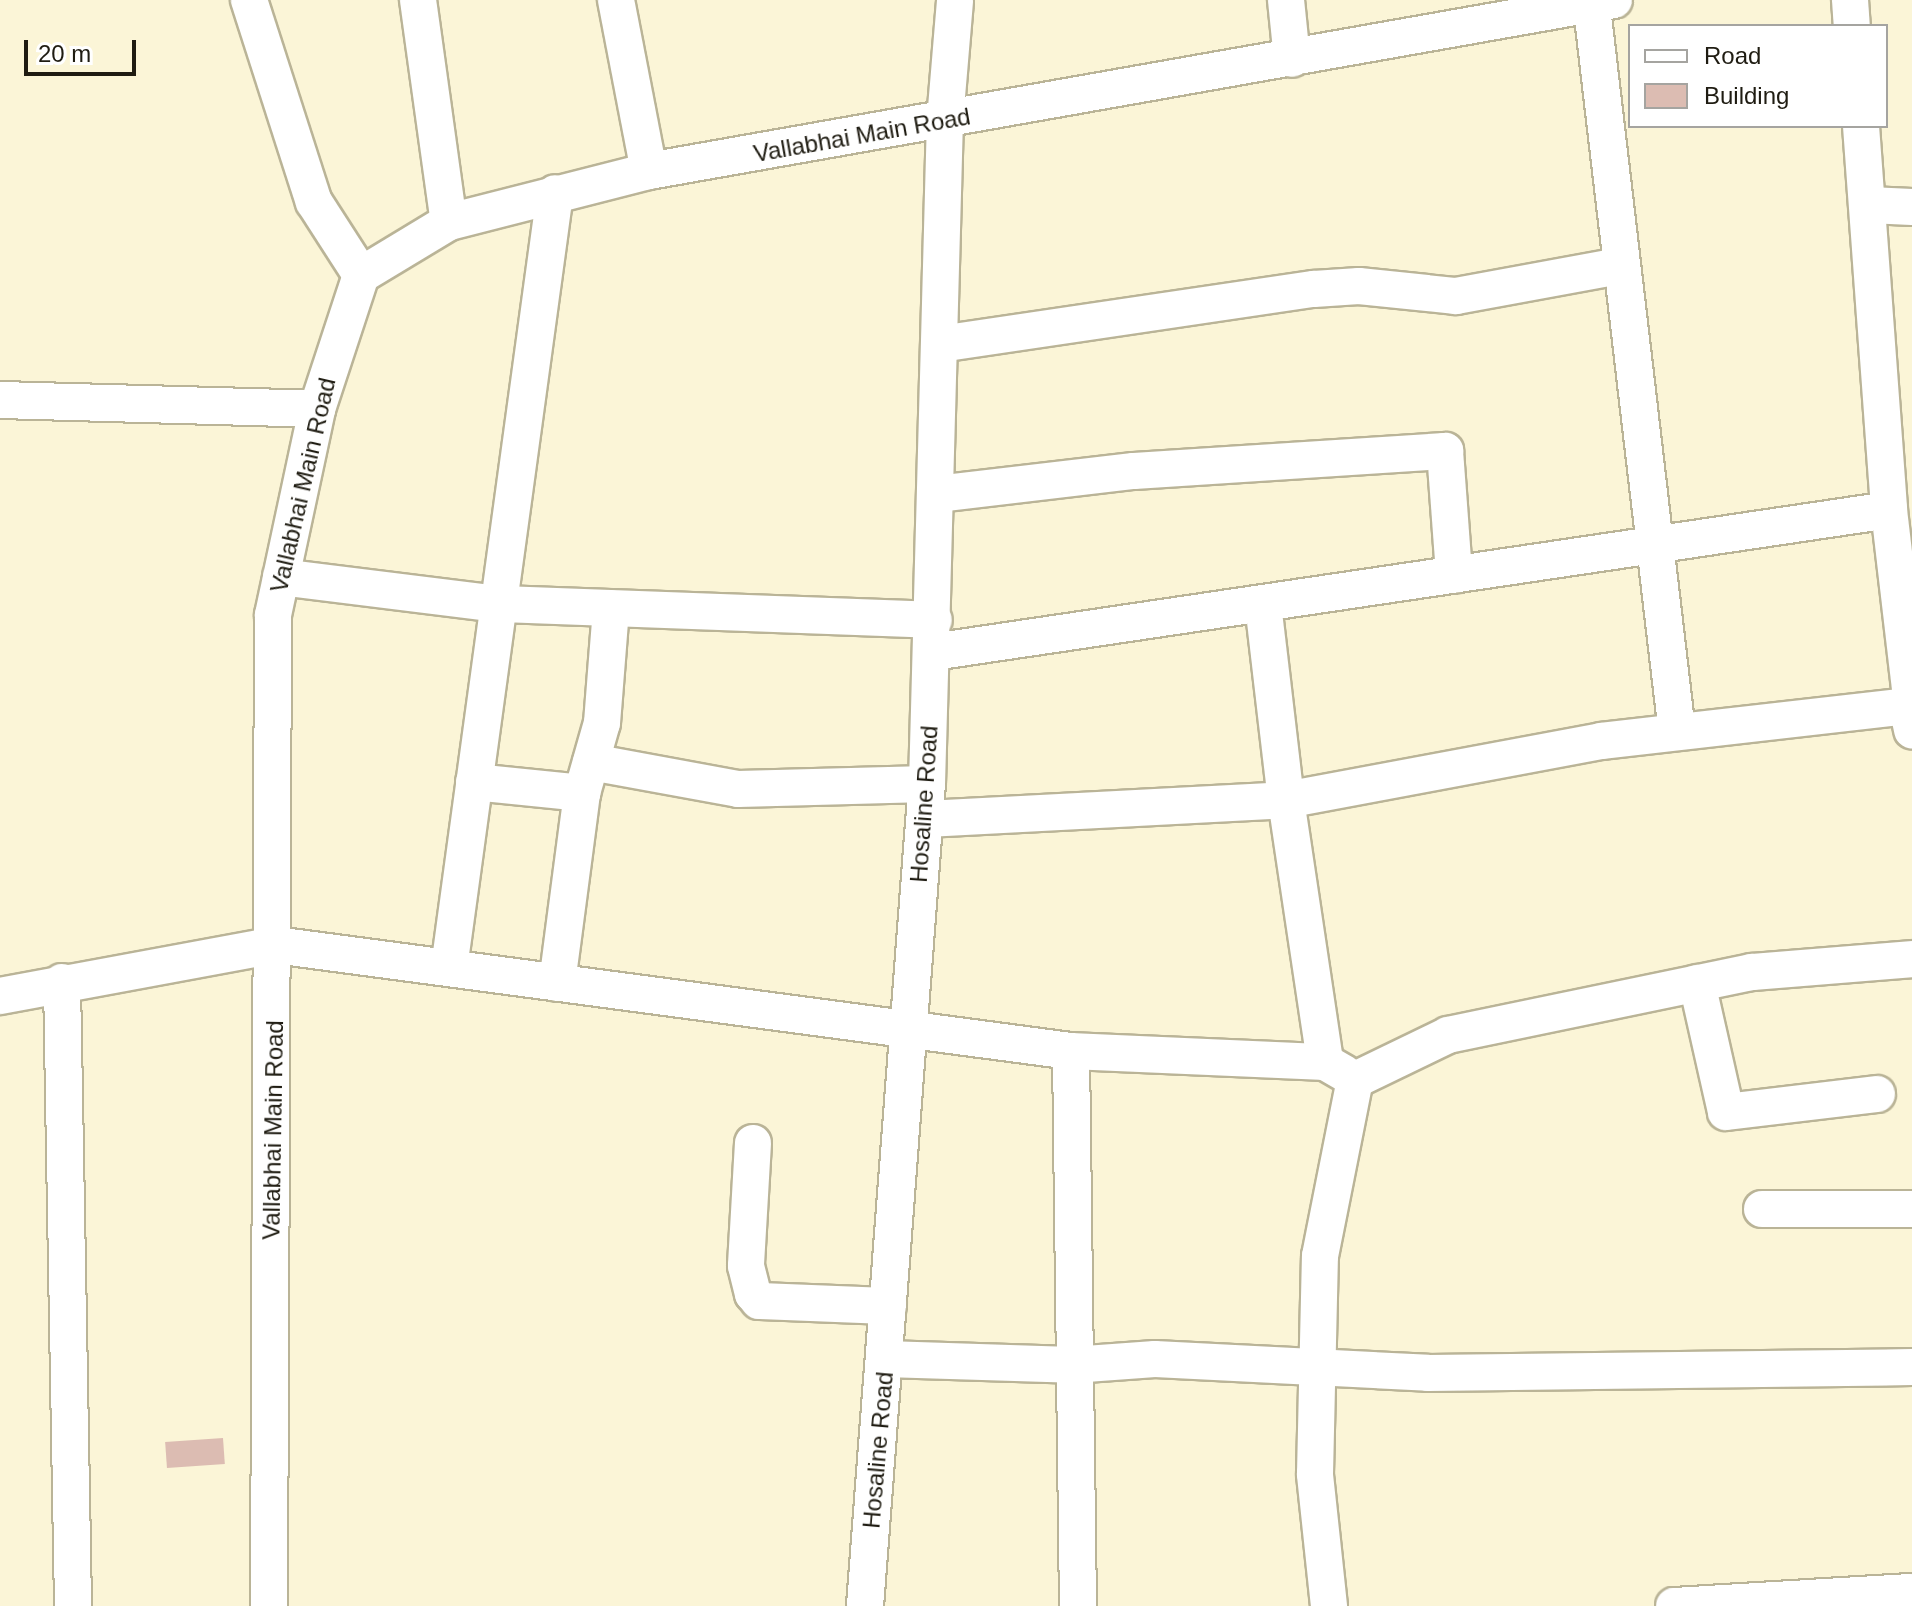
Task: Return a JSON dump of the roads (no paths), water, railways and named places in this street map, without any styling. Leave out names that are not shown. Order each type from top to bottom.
[{"type":"street","points":[[249,0],[314,202],[361,275]]},
{"type":"street","points":[[418,0],[449,222]]},
{"type":"street","points":[[616,0],[649,171]]},
{"type":"street","name":"Hosaline Road","points":[[865,1606],[885,1359],[904,1029],[926,801],[934,636],[945,120],[955,0]]},
{"type":"street","points":[[1286,0],[1292,59]]},
{"type":"street","points":[[1850,0],[1852,24]]},
{"type":"street","points":[[1599,1],[1619,266],[1657,545],[1677,732]]},
{"type":"street","name":"Vallabhai Main Road","points":[[269,1606],[275,945],[270,791],[273,615],[317,409],[361,275],[449,222],[649,171],[1292,59],[1599,1]]},
{"type":"street","points":[[474,782],[586,778],[926,801],[1286,800],[1677,732],[1910,714],[1889,510],[1898,467],[1861,128]]},
{"type":"street","points":[[449,968],[555,193]]},
{"type":"street","points":[[1869,205],[1912,207]]},
{"type":"street","points":[[940,344],[1314,289],[1359,286],[1456,296],[1619,266]]},
{"type":"street","points":[[0,400],[317,409]]},
{"type":"street","points":[[937,494],[1134,471],[1445,451],[1454,575]]},
{"type":"street","points":[[281,577],[499,604],[611,608],[934,636],[1263,604],[1889,510]]},
{"type":"street","points":[[1263,604],[1286,800],[1325,1062]]},
{"type":"street","points":[[557,983],[586,778],[602,723],[611,608]]},
{"type":"street","points":[[0,996],[62,982],[275,945],[1071,1051],[1325,1062],[1355,1080]]},
{"type":"street","points":[[1355,1080],[1448,1035],[1697,983],[1912,959]]},
{"type":"street","points":[[62,982],[73,1606]]},
{"type":"street","points":[[1697,983],[1726,1112],[1877,1094]]},
{"type":"street","points":[[1071,1051],[1072,1365],[1078,1606]]},
{"type":"street","points":[[1329,1606],[1315,1474],[1320,1256],[1355,1080]]},
{"type":"street","points":[[753,1143],[746,1266],[753,1294],[759,1301],[888,1306]]},
{"type":"street","points":[[1762,1209],[1912,1209]]},
{"type":"street","points":[[885,1359],[1072,1365],[1155,1359],[1317,1363],[1428,1373],[1912,1367]]},
{"type":"street","points":[[1674,1606],[1912,1592]]}]
